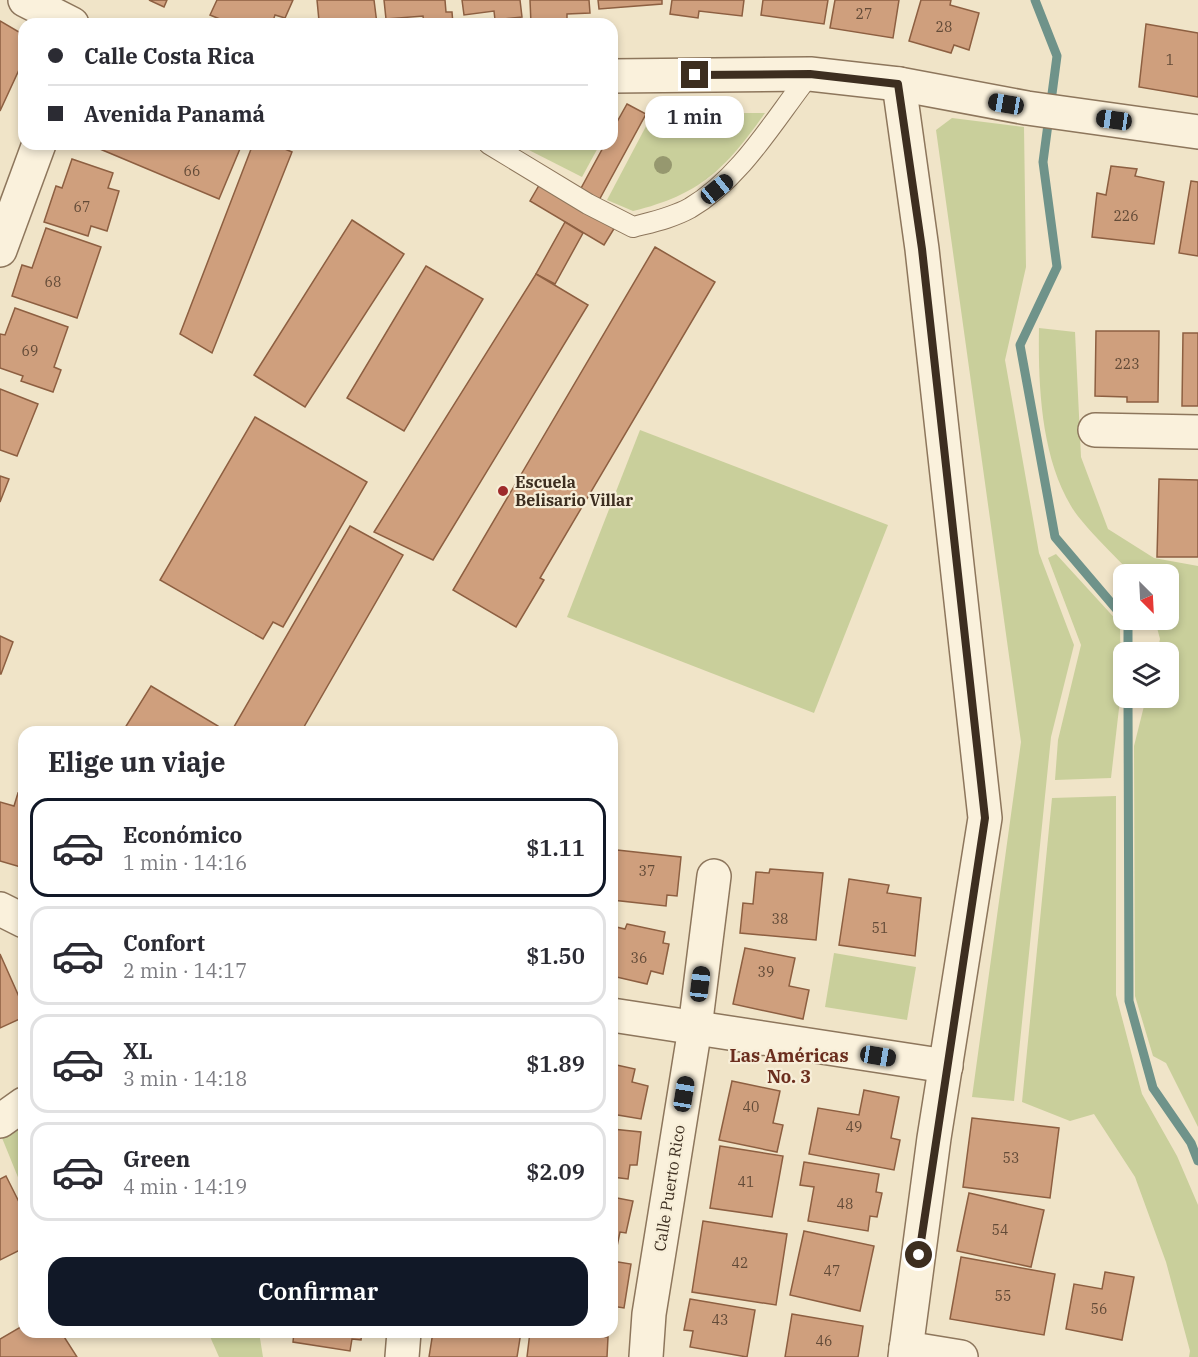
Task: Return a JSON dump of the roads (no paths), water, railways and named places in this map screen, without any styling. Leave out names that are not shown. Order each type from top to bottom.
[{"type":"street","points":[[25,0],[60,18]]},
{"type":"street","points":[[618,76],[810,74],[898,84],[1027,108],[1198,132]]},
{"type":"street","points":[[898,84],[922,249],[985,818],[946,1066],[906,1353],[961,1357]]},
{"type":"street","points":[[0,250],[37,150]]},
{"type":"street","points":[[1095,430],[1198,432]]},
{"type":"street","name":"Calle Puerto Rico","points":[[646,1357],[648,1314],[695,1028],[714,876]]},
{"type":"street","points":[[0,909],[18,918]]},
{"type":"street","points":[[618,1016],[946,1066]]},
{"type":"street","points":[[0,1121],[18,1108]]},
{"type":"street","points":[[402,1357],[404,1338]]},
{"type":"lane","points":[[499,150],[588,204],[633,227],[668,218],[688,209],[728,180],[810,74]]},
{"type":"waterway","points":[[1035,0],[1057,56],[1043,162],[1057,267],[1020,345],[1055,537],[1113,605]]},
{"type":"waterway","points":[[1128,630],[1128,642]]},
{"type":"waterway","points":[[1128,708],[1129,1001],[1153,1088],[1191,1143],[1198,1161]]},
{"type":"place","name":"Escuela Belisario Villar","points":[[503,491]]},
{"type":"district","name":"Las Américas No. 3","points":[[789,1065]]}]
